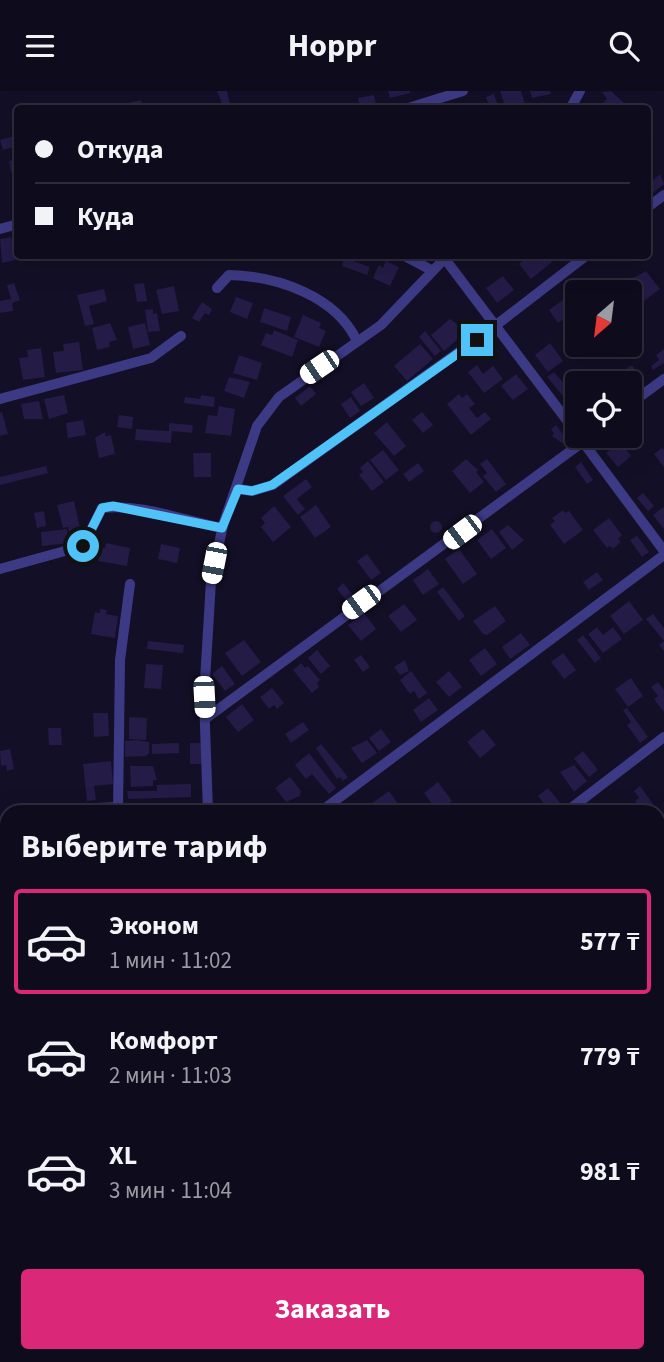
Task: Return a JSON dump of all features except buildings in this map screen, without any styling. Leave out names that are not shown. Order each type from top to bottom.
[{"type":"street","points":[[418,105],[463,91]]},
{"type":"street","points":[[410,259],[433,271]]},
{"type":"street","points":[[208,805],[205,640],[211,581],[222,528],[238,489],[252,440],[267,409],[298,381],[393,315],[444,259]]},
{"type":"street","points":[[447,259],[495,326],[565,415]]},
{"type":"street","points":[[238,489],[252,491],[272,485],[495,326],[582,259]]},
{"type":"street","points":[[217,288],[229,275],[295,289],[338,313],[349,324],[357,341]]},
{"type":"street","points":[[0,399],[152,358],[180,336]]},
{"type":"street","points":[[642,395],[664,379]]},
{"type":"street","points":[[205,719],[567,448]]},
{"type":"street","points":[[329,805],[664,553],[590,448]]},
{"type":"street","points":[[0,569],[83,546],[102,508],[113,506],[222,528]]},
{"type":"street","points":[[118,805],[120,660],[130,584]]},
{"type":"street","points":[[575,805],[664,737]]},
{"type":"route","points":[[83,546],[102,508],[113,506],[222,528],[238,489],[252,491],[272,485],[477,340]]}]
